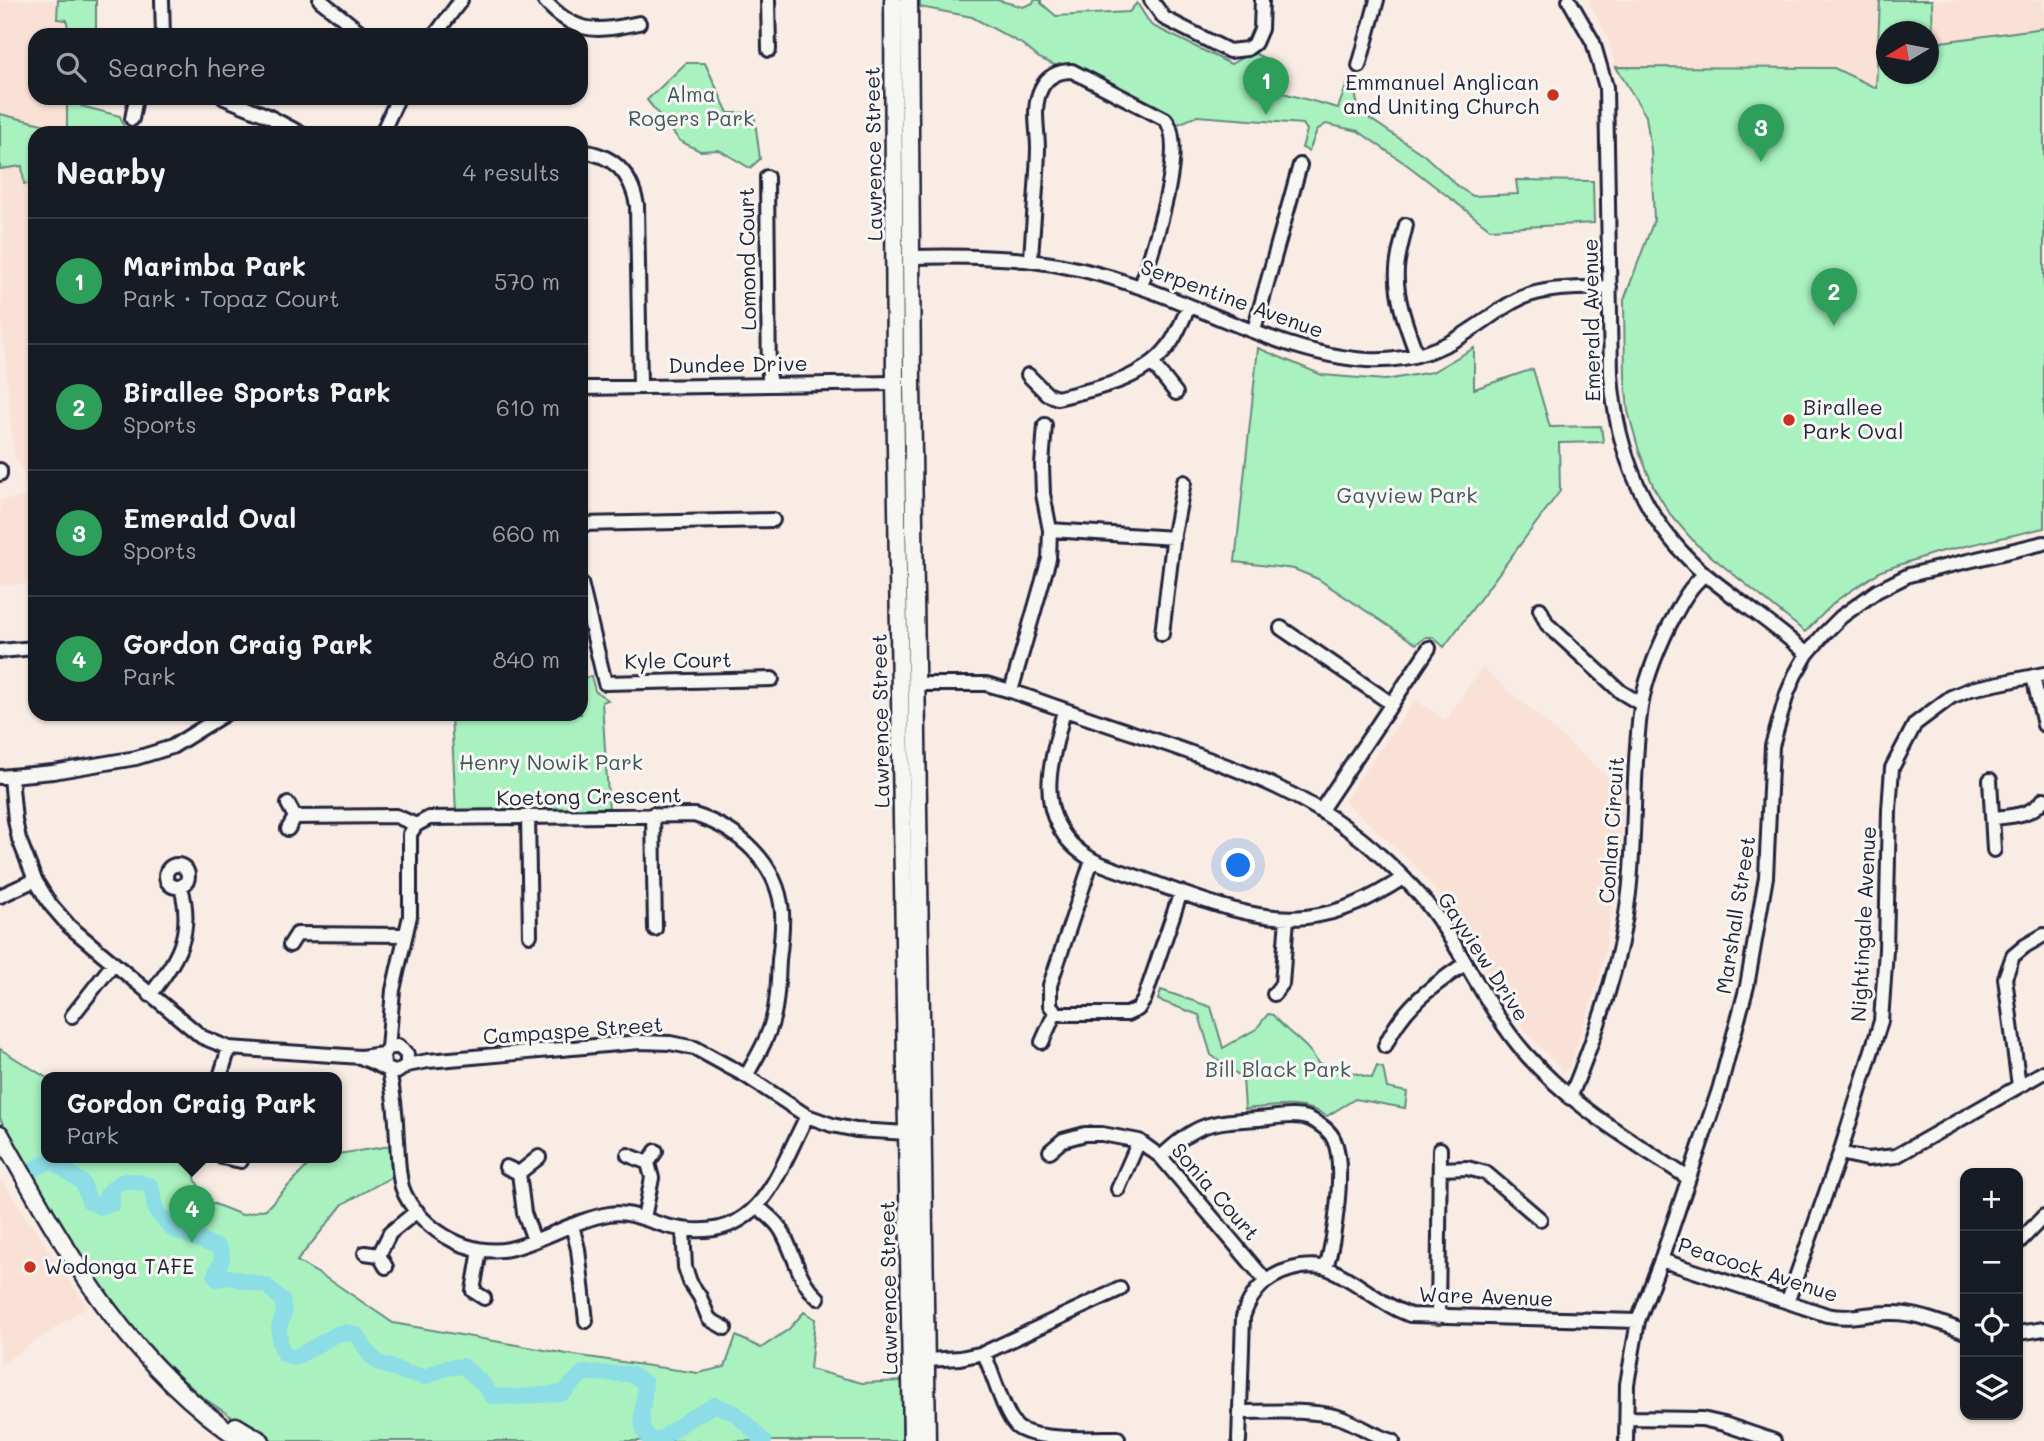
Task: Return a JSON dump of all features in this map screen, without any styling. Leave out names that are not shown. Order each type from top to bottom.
[{"type":"main road","name":"Lawrence Street","points":[[893,0],[904,257]]},
{"type":"main road","name":"Lawrence Street","points":[[909,0],[904,383],[916,1133],[927,1360],[928,1441]]},
{"type":"main road","name":"Lawrence Street","points":[[912,1441],[916,1133]]},
{"type":"main road","points":[[0,1134],[80,1271],[120,1328],[155,1368],[183,1394],[243,1441]]},
{"type":"main road","points":[[911,1363],[927,1360]]},
{"type":"main road","points":[[183,1394],[261,1441]]},
{"type":"street","points":[[162,0],[163,28]]},
{"type":"street","points":[[320,0],[355,28]]},
{"type":"street","points":[[440,28],[461,0]]},
{"type":"street","points":[[544,0],[559,15],[584,28]]},
{"type":"street","points":[[768,0],[769,50]]},
{"type":"street","points":[[1151,0],[1158,13],[1171,22],[1219,48],[1234,51],[1251,47],[1259,35],[1262,0]]},
{"type":"street","points":[[1359,66],[1377,0]]},
{"type":"street","name":"Emerald Avenue","points":[[1569,0],[1593,42],[1606,87],[1613,404],[1627,461],[1640,492],[1658,522],[1704,574],[1807,654]]},
{"type":"street","points":[[588,28],[600,30],[639,23]]},
{"type":"street","points":[[1031,259],[1039,95],[1046,81],[1052,76],[1073,71],[1153,112],[1169,124],[1174,148],[1170,177],[1163,212],[1141,287]]},
{"type":"street","points":[[132,119],[135,105]]},
{"type":"street","points":[[241,105],[287,126]]},
{"type":"street","points":[[385,126],[395,105]]},
{"type":"street","points":[[588,152],[616,163],[634,189],[637,205],[640,386]]},
{"type":"street","points":[[1254,330],[1300,165]]},
{"type":"street","name":"Lomond Court","points":[[767,177],[769,384]]},
{"type":"street","points":[[1406,225],[1397,276],[1400,301],[1417,355]]},
{"type":"street","name":"Serpentine Avenue","points":[[904,257],[989,256],[1031,259],[1089,270],[1304,348],[1363,360],[1417,355],[1447,345],[1521,298],[1558,289],[1610,287]]},
{"type":"street","points":[[1028,375],[1047,394],[1057,398],[1126,378],[1153,364],[1174,339],[1189,306]]},
{"type":"street","points":[[1153,364],[1176,393]]},
{"type":"street","name":"Dundee Drive","points":[[588,388],[904,383]]},
{"type":"street","points":[[1011,691],[1049,559],[1049,530],[1042,465],[1045,425]]},
{"type":"street","points":[[1162,634],[1184,482]]},
{"type":"street","points":[[588,524],[773,520]]},
{"type":"street","points":[[1049,530],[1174,538]]},
{"type":"street","name":"Marshall Street","points":[[1626,1441],[1628,1375],[1637,1321],[1661,1260],[1719,1090],[1747,986],[1766,877],[1772,747],[1787,694],[1807,654],[1824,634],[1850,610],[1877,591],[1909,575],[2044,543]]},
{"type":"street","name":"Conlan Circuit","points":[[1570,1098],[1598,1024],[1615,967],[1629,895],[1641,704],[1662,640],[1687,593],[1704,574]]},
{"type":"street","points":[[1540,609],[1547,624],[1622,692],[1641,704]]},
{"type":"street","name":"Kyle Court","points":[[588,612],[605,683],[772,679]]},
{"type":"street","points":[[1281,628],[1392,704]]},
{"type":"street","points":[[1321,810],[1429,648]]},
{"type":"street","points":[[0,651],[28,649]]},
{"type":"street","points":[[2039,675],[2044,725]]},
{"type":"street","name":"Nightingale Avenue","points":[[1788,1300],[1877,1041],[1884,1005],[1892,768],[1915,724],[1951,697],[1971,689],[2039,675]]},
{"type":"street","name":"Gayview Drive","points":[[909,684],[986,684],[1011,691],[1224,763],[1276,785],[1321,810],[1360,838],[1403,878],[1439,919],[1489,1004],[1524,1052],[1570,1098],[1688,1178]]},
{"type":"street","points":[[1064,710],[1050,775],[1051,806],[1064,835],[1092,860],[1181,892],[1252,913],[1287,918],[1347,909],[1403,878]]},
{"type":"street","points":[[5,777],[136,758],[172,747],[210,721]]},
{"type":"street","name":"Campaspe Street","points":[[5,777],[17,830],[35,880],[69,926],[202,1037],[229,1048],[428,1061],[640,1042],[670,1042],[695,1048],[746,1076],[807,1116],[856,1130],[916,1133]]},
{"type":"street","points":[[1990,780],[1994,850]]},
{"type":"street","points":[[1993,818],[2031,811],[2044,799]]},
{"type":"street","points":[[288,804],[295,817]]},
{"type":"street","points":[[653,814],[655,929]]},
{"type":"street","name":"Koetong Crescent","points":[[416,825],[429,818],[694,815],[725,827],[743,839],[769,871],[782,910],[773,1018],[765,1041],[746,1076]]},
{"type":"street","points":[[295,817],[396,816],[416,825],[410,834],[410,916],[393,990],[391,1020],[395,1098],[402,1188],[417,1211],[439,1233],[462,1245],[480,1250],[506,1250],[572,1225],[622,1213],[668,1227],[718,1230],[741,1221],[758,1207],[807,1116]]},
{"type":"street","points":[[528,816],[530,935]]},
{"type":"street","points":[[288,829],[295,817]]},
{"type":"street","points":[[1092,860],[1050,985],[1050,1005],[1055,1013],[1127,1014],[1138,1009],[1144,1000],[1181,892]]},
{"type":"street","points":[[0,896],[35,880]]},
{"type":"street","points":[[150,995],[173,967],[182,945],[186,917],[181,887]]},
{"type":"street","points":[[1274,994],[1282,984],[1287,918]]},
{"type":"street","points":[[292,934],[405,935]]},
{"type":"street","points":[[2020,1086],[2005,978],[2013,956],[2044,935]]},
{"type":"street","points":[[1385,1046],[1395,1025],[1409,1009],[1432,987],[1466,963]]},
{"type":"street","points":[[72,1016],[113,964]]},
{"type":"street","points":[[1042,1042],[1055,1013]]},
{"type":"street","points":[[222,1072],[229,1048]]},
{"type":"street","points":[[1840,1153],[1867,1159],[1896,1156],[2044,1072]]},
{"type":"street","points":[[1161,1157],[1181,1138],[1198,1127],[1219,1122],[1298,1116],[1322,1126],[1334,1139],[1338,1161],[1336,1224],[1326,1268],[1287,1270],[1266,1281],[1251,1297],[1243,1317],[1239,1441]]},
{"type":"street","name":"Sonia Court","points":[[1050,1151],[1063,1140],[1085,1134],[1102,1134],[1139,1142],[1161,1157],[1266,1281]]},
{"type":"street","points":[[1118,1189],[1139,1142]]},
{"type":"street","points":[[1437,1317],[1440,1149]]},
{"type":"street","points":[[628,1155],[652,1157],[652,1178],[644,1218]]},
{"type":"street","points":[[519,1173],[539,1157]]},
{"type":"street","points":[[506,1167],[519,1173]]},
{"type":"street","points":[[1440,1169],[1467,1168],[1486,1172],[1540,1219]]},
{"type":"street","points":[[519,1173],[524,1213],[534,1240]]},
{"type":"street","points":[[758,1207],[783,1232],[796,1267],[810,1292],[818,1298]]},
{"type":"street","points":[[379,1255],[390,1233],[417,1211]]},
{"type":"street","points":[[2023,1238],[2044,1216]]},
{"type":"street","points":[[572,1225],[578,1249],[586,1321]]},
{"type":"street","points":[[683,1229],[685,1267],[690,1282],[709,1319],[725,1328]]},
{"type":"street","points":[[473,1295],[480,1250]]},
{"type":"street","points":[[365,1253],[379,1255]]},
{"type":"street","points":[[379,1255],[386,1267]]},
{"type":"street","name":"Peacock Avenue","points":[[1661,1260],[1837,1317],[1888,1313],[1914,1315],[1960,1330]]},
{"type":"street","name":"Ware Avenue","points":[[1326,1268],[1397,1311],[1410,1315],[1637,1321]]},
{"type":"street","points":[[927,1360],[984,1353],[1120,1289]]},
{"type":"street","points":[[2023,1332],[2044,1329]]},
{"type":"street","points":[[984,1353],[1012,1421],[1025,1434],[1041,1438],[1118,1438]]},
{"type":"street","points":[[1239,1412],[1321,1414],[1338,1418],[1393,1441]]},
{"type":"street","points":[[1627,1418],[1702,1419],[1774,1441]]},
{"type":"shaded area","points":[[0,0],[58,0],[57,19],[68,20],[68,28],[28,28],[28,105],[67,105],[67,126],[50,126],[0,114]]},
{"type":"shaded area","points":[[1588,0],[1880,0],[1879,21],[1876,21],[1877,88],[1834,68],[1616,67],[1607,36]]},
{"type":"shaded area","points":[[1932,0],[2044,0],[2044,28],[1939,42],[1939,21],[1932,21]]},
{"type":"shaded area","points":[[23,166],[24,184],[28,184],[28,584],[0,586],[0,500],[26,497],[24,474],[14,454],[1,317],[3,230],[0,169]]},
{"type":"shaded area","points":[[1484,669],[1623,790],[1620,868],[1600,975],[1569,1069],[1563,1071],[1525,1030],[1507,1005],[1476,949],[1437,891],[1414,864],[1344,801],[1415,700],[1446,720],[1480,670]]},
{"type":"shaded area","name":"Wodonga TAFE","points":[[0,1178],[87,1307],[0,1365]]},
{"type":"green space","points":[[58,0],[96,0],[96,28],[68,28],[67,20],[57,19]]},
{"type":"green space","points":[[920,0],[997,0],[1023,7],[1034,0],[1041,0],[1056,16],[1129,12],[1137,3],[1151,25],[1231,64],[1252,52],[1270,61],[1269,78],[1272,90],[1338,108],[1348,81],[1358,84],[1356,98],[1360,112],[1424,155],[1460,188],[1473,196],[1518,194],[1516,180],[1593,181],[1594,223],[1490,229],[1358,131],[1326,124],[1317,130],[1309,151],[1302,148],[1307,130],[1303,124],[1197,116],[1176,125],[1167,114],[1147,101],[1077,65],[1059,67],[1039,58],[1022,44],[972,17],[920,7]]},
{"type":"green space","points":[[1880,0],[1932,0],[1932,21],[1879,21]]},
{"type":"green space","points":[[2044,28],[2044,528],[1935,553],[1881,571],[1837,600],[1805,632],[1696,544],[1670,514],[1654,488],[1639,451],[1628,411],[1624,300],[1654,220],[1651,150],[1646,116],[1616,67],[1834,68],[1876,88],[1876,84],[1939,84],[1939,42]]},
{"type":"green space","name":"Alma Rogers Park","points":[[686,63],[705,63],[728,113],[754,113],[760,159],[750,168],[719,150],[700,151],[680,141],[647,100]]},
{"type":"green space","points":[[67,105],[81,105],[120,116],[124,126],[67,126]]},
{"type":"green space","points":[[0,114],[50,126],[28,126],[28,184],[24,184],[22,166],[0,169]]},
{"type":"green space","name":"Gayview Park","points":[[1258,348],[1322,375],[1385,380],[1432,372],[1474,348],[1474,389],[1533,369],[1550,427],[1601,426],[1603,442],[1559,443],[1560,491],[1444,647],[1433,637],[1426,637],[1416,644],[1318,579],[1294,569],[1235,562]]},
{"type":"green space","name":"Henry Nowik Park","points":[[591,676],[595,691],[608,700],[602,702],[609,811],[456,812],[451,721],[588,721],[588,677]]},
{"type":"green space","name":"Bill Black Park","points":[[1161,990],[1211,1007],[1223,1048],[1256,1029],[1268,1014],[1273,1015],[1303,1044],[1318,1063],[1372,1078],[1377,1066],[1383,1068],[1387,1088],[1407,1092],[1405,1108],[1355,1099],[1327,1116],[1297,1106],[1245,1109],[1243,1078],[1211,1055],[1199,1015],[1158,1000]]},
{"type":"green space","points":[[0,1049],[41,1074],[41,1163],[192,1163],[196,1181],[207,1201],[242,1215],[266,1209],[310,1163],[342,1163],[342,1153],[392,1146],[393,1176],[343,1204],[297,1261],[393,1323],[567,1354],[698,1373],[725,1367],[736,1336],[761,1348],[789,1329],[804,1312],[815,1319],[810,1369],[862,1383],[903,1381],[902,1441],[268,1441],[202,1397],[168,1366],[115,1308],[19,1157],[0,1118]]},
{"type":"waterway","points":[[36,1168],[45,1163]]},
{"type":"waterway","points":[[55,1163],[83,1183],[89,1201],[100,1207],[112,1204],[112,1197],[106,1196],[121,1182],[131,1181],[151,1186],[156,1211],[172,1229],[220,1250],[222,1257],[215,1274],[217,1279],[229,1277],[267,1286],[282,1300],[284,1313],[279,1327],[280,1343],[284,1354],[294,1358],[337,1334],[346,1332],[357,1335],[370,1355],[379,1363],[406,1373],[425,1377],[445,1368],[463,1366],[492,1396],[563,1393],[583,1373],[630,1374],[645,1383],[642,1425],[648,1438],[658,1441],[715,1405],[735,1413],[764,1441]]},
{"type":"place","name":"Emmanuel Anglican and Uniting Church","points":[[1553,95]]},
{"type":"place","name":"Marimba Park","points":[[1266,115]]},
{"type":"place","name":"Emerald Oval","points":[[1761,162]]},
{"type":"place","name":"Birallee Sports Park","points":[[1834,326]]},
{"type":"place","name":"Birallee Park Oval","points":[[1789,420]]},
{"type":"place","name":"Gordon Craig Park","points":[[192,1243]]},
{"type":"place","name":"Wodonga TAFE","points":[[30,1267]]}]
